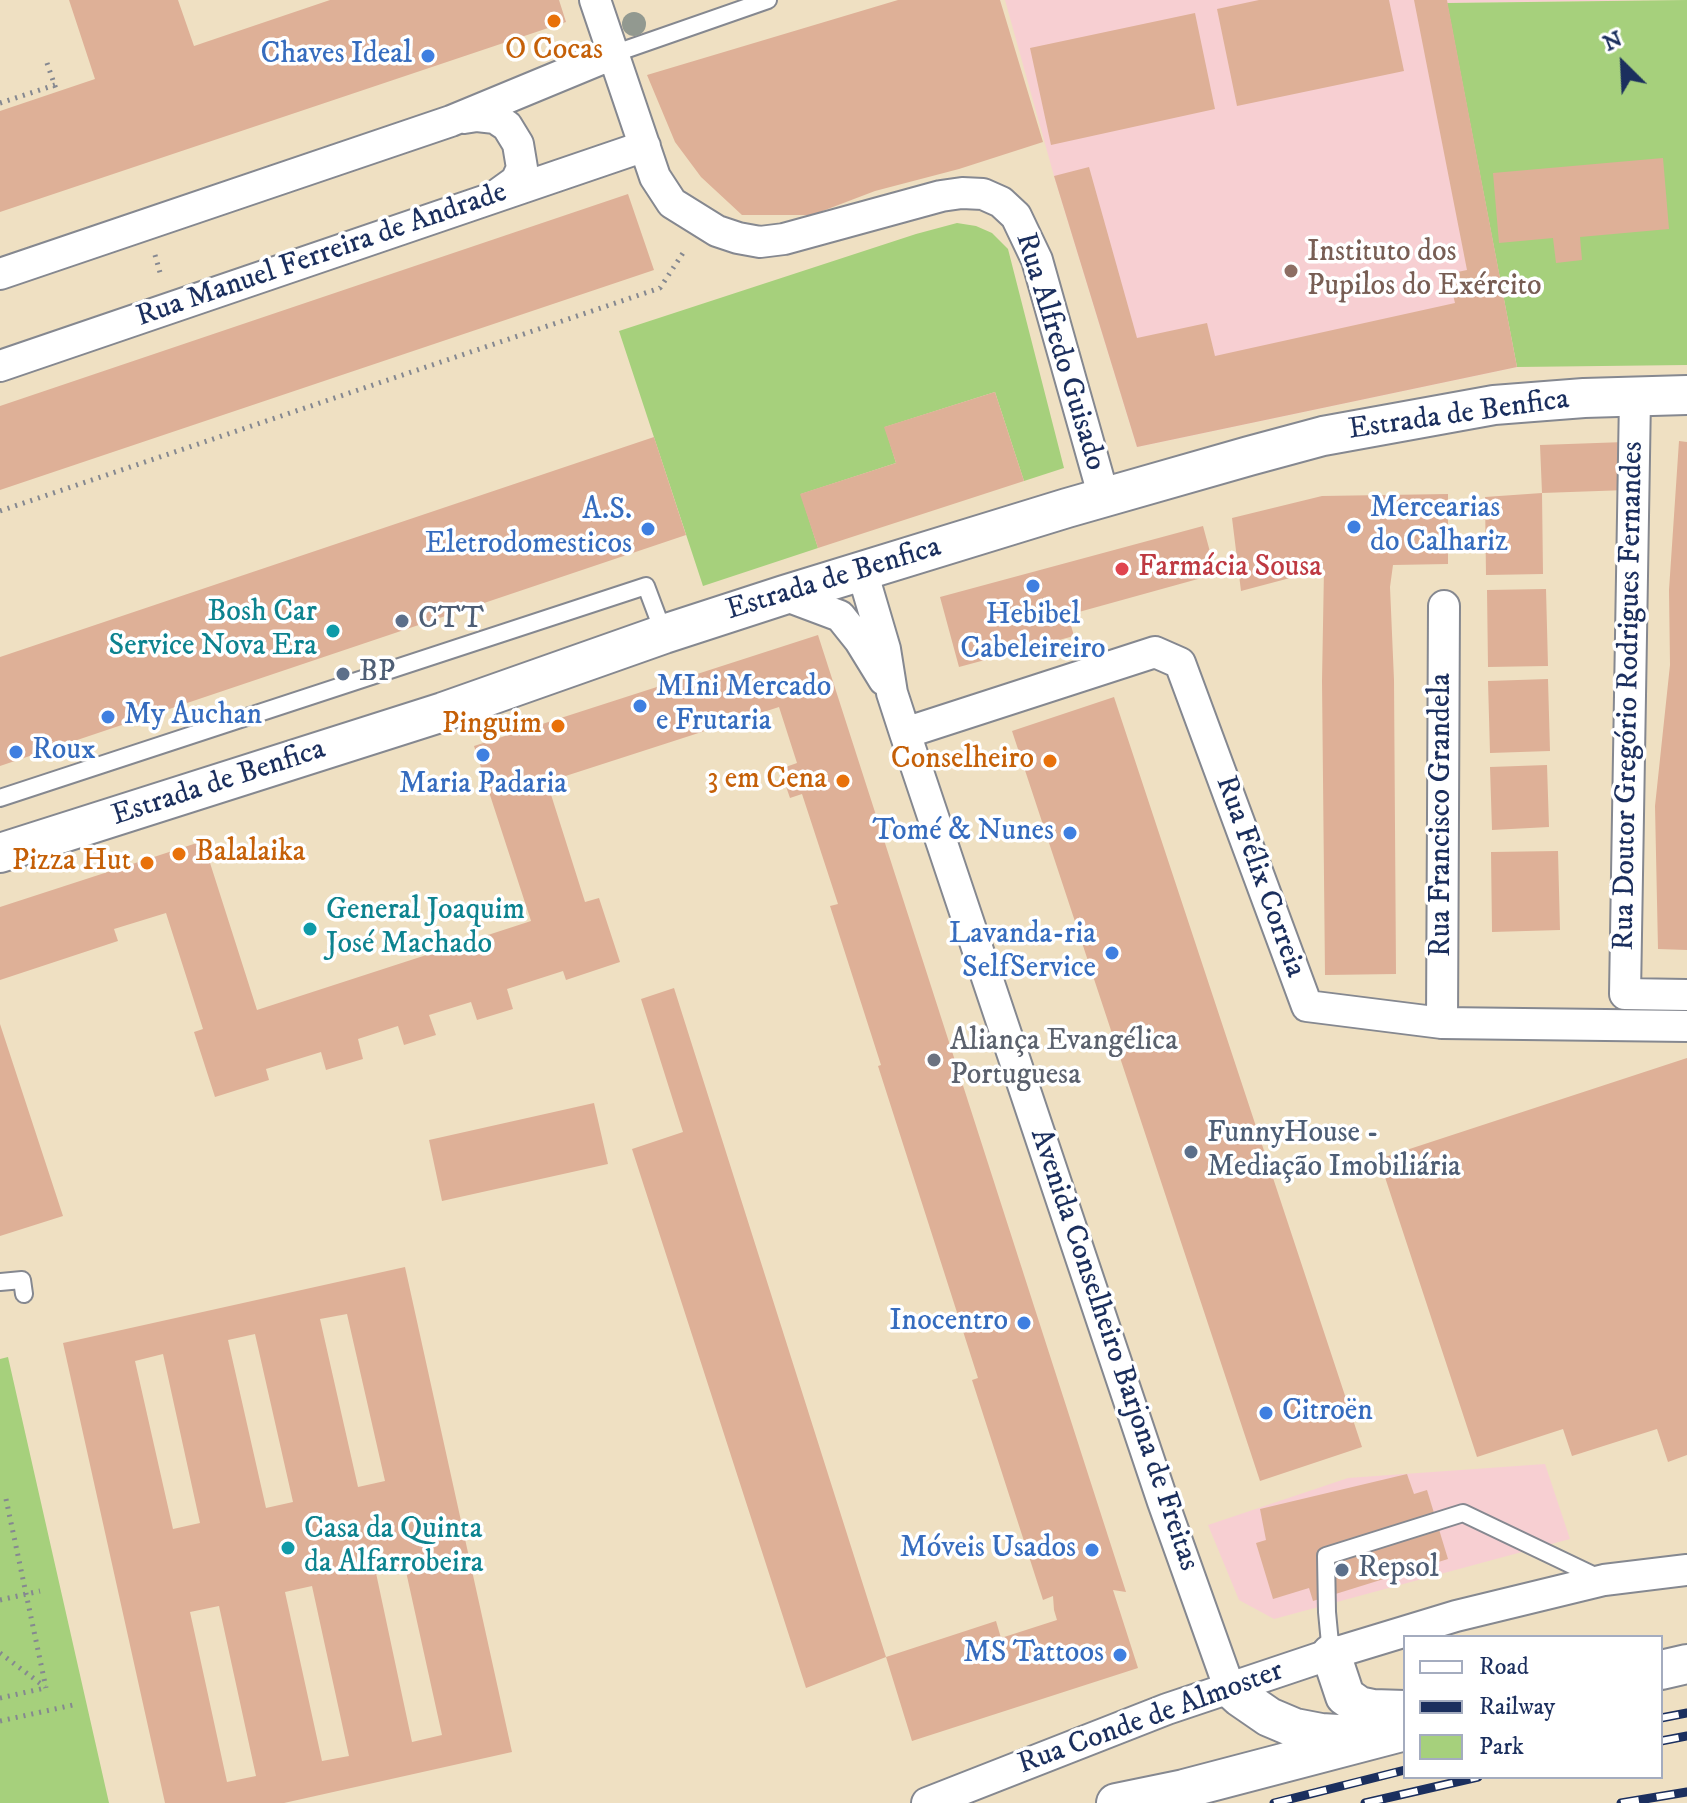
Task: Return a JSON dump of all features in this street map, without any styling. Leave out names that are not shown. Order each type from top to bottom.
[{"type":"street","name":"Rua Alfredo Guisado","points":[[595,0],[655,177],[672,203],[717,231],[760,242],[784,239],[962,193],[983,194],[1001,202],[1016,216],[1037,260],[1104,498]]},
{"type":"street","points":[[0,274],[451,121],[613,54]]},
{"type":"street","points":[[451,121],[477,116],[495,118],[507,126],[518,144],[522,168],[516,181],[502,192],[478,203]]},
{"type":"street","name":"Rua Manuel Ferreira de Andrade","points":[[0,366],[645,146]]},
{"type":"street","name":"Estrada de Benfica","points":[[0,853],[443,712],[784,595],[1249,456],[1337,433],[1494,405],[1687,395]]},
{"type":"street","name":"Rua Doutor Gregório Rodrigues Fernandes","points":[[1635,397],[1625,994],[1687,995]]},
{"type":"street","name":"Avenida Conselheiro Barjona de Freitas","points":[[862,571],[905,733],[1163,1502],[1229,1687]]},
{"type":"street","name":"Avenida Conselheiro Barjona de Freitas","points":[[784,595],[840,616],[860,641],[892,693]]},
{"type":"street","name":"Rua Francisco Grandela","points":[[1442,1023],[1444,606]]},
{"type":"street","name":"Rua Félix Correia","points":[[905,733],[1155,652],[1180,663],[1307,1006],[1442,1023],[1687,1026]]},
{"type":"street","name":"Rua Conde de Almoster","points":[[927,1803],[1167,1709],[1331,1654],[1456,1616],[1604,1580],[1687,1570]]},
{"type":"street","points":[[1331,1654],[1345,1696],[1359,1706],[1373,1709],[1397,1726]]},
{"type":"street","points":[[1663,1670],[1687,1664]]},
{"type":"street","points":[[1229,1687],[1269,1717],[1295,1728],[1321,1733],[1397,1726]]},
{"type":"street","points":[[1116,1803],[1184,1789],[1397,1726]]},
{"type":"lane","points":[[613,54],[768,0]]},
{"type":"lane","points":[[0,798],[646,586],[664,634]]},
{"type":"lane","points":[[0,1282],[22,1280],[24,1294]]},
{"type":"lane","points":[[1331,1654],[1326,1556],[1463,1513],[1604,1580]]},
{"type":"path","points":[[0,103],[56,88],[47,63]]},
{"type":"path","points":[[0,511],[660,288],[685,250]]},
{"type":"path","points":[[154,254],[164,284]]},
{"type":"path","points":[[0,1509],[3,1499]]},
{"type":"path","points":[[3,1499],[46,1688]]},
{"type":"path","points":[[0,1600],[40,1591]]},
{"type":"path","points":[[0,1653],[46,1688]]},
{"type":"path","points":[[0,1698],[46,1688]]},
{"type":"path","points":[[0,1721],[73,1705]]},
{"type":"shaded area","name":"Instituto dos Pupilos do Exército","points":[[1005,0],[1653,0],[1447,3],[1517,367],[1137,447],[1054,176]]},
{"type":"shaded area","name":"Repsol","points":[[1545,1464],[1570,1539],[1274,1619],[1239,1600],[1208,1525],[1348,1478]]},
{"type":"green space","points":[[1687,0],[1687,365],[1517,367],[1447,3]]},
{"type":"green space","points":[[957,223],[992,233],[1008,249],[1064,468],[1024,481],[995,392],[885,427],[896,463],[801,494],[818,548],[703,586],[619,331]]},
{"type":"green space","points":[[8,1357],[109,1803],[0,1803],[0,1359]]},
{"type":"building","points":[[69,0],[178,0],[194,46],[330,0],[559,0],[566,22],[0,212],[0,111],[95,79]]},
{"type":"building","points":[[898,0],[1000,0],[1043,142],[875,191],[812,215],[742,215],[701,177],[675,142],[647,75]]},
{"type":"building","points":[[1259,0],[1389,0],[1404,71],[1237,106],[1217,9]]},
{"type":"building","points":[[1414,0],[1447,0],[1517,367],[1137,447],[1054,176],[1089,167],[1137,338],[1207,323],[1215,356],[1455,303],[1448,274],[1467,270]]},
{"type":"building","points":[[1195,13],[1215,109],[1051,145],[1030,48]]},
{"type":"building","points":[[1663,158],[1669,229],[1580,237],[1582,260],[1556,263],[1553,238],[1499,243],[1493,173]]},
{"type":"building","points":[[628,194],[654,270],[0,490],[0,406]]},
{"type":"building","points":[[995,392],[1024,481],[818,548],[800,494],[896,463],[884,427]]},
{"type":"building","points":[[654,437],[686,535],[0,766],[0,657]]},
{"type":"building","points":[[1679,441],[1687,442],[1687,950],[1658,949],[1655,806],[1670,665],[1669,590]]},
{"type":"building","points":[[1625,442],[1627,490],[1542,493],[1540,445]]},
{"type":"building","points":[[1542,493],[1543,574],[1486,575],[1485,497]]},
{"type":"building","points":[[1448,494],[1448,564],[1393,565],[1390,587],[1394,680],[1396,974],[1325,975],[1324,569],[1241,591],[1232,518],[1322,496]]},
{"type":"building","points":[[1203,526],[1216,574],[1068,615],[1074,636],[959,667],[940,597]]},
{"type":"building","points":[[1546,589],[1548,666],[1488,667],[1487,590]]},
{"type":"building","points":[[818,635],[1126,1592],[1113,1590],[1138,1668],[912,1741],[886,1657],[996,1621],[1001,1638],[1057,1620],[1053,1596],[1043,1600],[972,1380],[978,1378],[830,906],[838,904],[802,794],[790,798],[780,769],[797,763],[779,707],[547,782],[585,902],[599,898],[620,962],[566,980],[563,971],[507,989],[513,1009],[477,1020],[471,1002],[429,1015],[436,1035],[404,1045],[398,1026],[358,1039],[363,1059],[326,1070],[321,1052],[266,1069],[269,1080],[215,1097],[194,1032],[203,1029],[166,913],[114,929],[118,941],[0,980],[0,907],[203,841],[257,1010],[531,921],[474,746]]},
{"type":"building","points":[[1548,679],[1550,751],[1490,753],[1488,681]]},
{"type":"building","points":[[1114,697],[1362,1447],[1260,1481],[1012,731]]},
{"type":"building","points":[[1547,765],[1549,827],[1492,830],[1490,767]]},
{"type":"building","points":[[1558,851],[1560,930],[1492,932],[1491,852]]},
{"type":"building","points":[[674,988],[886,1657],[806,1688],[632,1149],[683,1132],[641,999]]},
{"type":"building","points":[[0,1024],[63,1216],[0,1236]]},
{"type":"building","points":[[1687,1058],[1687,1455],[1668,1462],[1657,1429],[1572,1456],[1563,1429],[1477,1457],[1379,1159]]},
{"type":"building","points":[[594,1103],[608,1164],[442,1201],[429,1140]]},
{"type":"building","name":"Casa da Quinta da Alfarrobeira","points":[[405,1267],[512,1752],[284,1803],[165,1803],[63,1343]],"holes":[[[347,1314],[385,1481],[358,1487],[320,1319]],[[255,1334],[293,1502],[266,1508],[228,1340]],[[163,1354],[200,1523],[173,1529],[135,1361]],[[405,1567],[442,1735],[412,1742],[376,1573]],[[312,1586],[349,1756],[322,1761],[285,1592]],[[219,1606],[256,1776],[227,1782],[190,1612]]]},
{"type":"building","points":[[1407,1474],[1414,1494],[1427,1490],[1448,1559],[1313,1601],[1309,1588],[1273,1599],[1256,1543],[1266,1540],[1260,1509]]},
{"type":"railway","points":[[1663,1718],[1687,1713]]},
{"type":"railway","points":[[1663,1741],[1687,1736]]},
{"type":"railway","points":[[1274,1803],[1403,1771]]},
{"type":"railway","points":[[1365,1803],[1469,1779]]},
{"type":"railway","points":[[1621,1803],[1687,1792]]},
{"type":"place","name":"O Cocas","points":[[554,21]]},
{"type":"place","name":"Chaves Ideal","points":[[428,56]]},
{"type":"place","name":"Instituto dos Pupilos do Exército","points":[[1291,271]]},
{"type":"place","name":"Mercearias do Calhariz","points":[[1354,527]]},
{"type":"place","name":"A.S. Eletrodomesticos","points":[[648,529]]},
{"type":"place","name":"Farmácia Sousa","points":[[1122,569]]},
{"type":"place","name":"Hebibel Cabeleireiro","points":[[1033,586]]},
{"type":"place","name":"CTT","points":[[402,621]]},
{"type":"place","name":"Bosh Car Service Nova Era","points":[[333,631]]},
{"type":"place","name":"BP","points":[[343,674]]},
{"type":"place","name":"MIni Mercado e Frutaria","points":[[640,706]]},
{"type":"place","name":"My Auchan","points":[[108,717]]},
{"type":"place","name":"Pinguim","points":[[558,726]]},
{"type":"place","name":"Roux","points":[[16,752]]},
{"type":"place","name":"Maria Padaria","points":[[483,755]]},
{"type":"place","name":"Conselheiro","points":[[1050,761]]},
{"type":"place","name":"3 em Cena","points":[[843,781]]},
{"type":"place","name":"Tomé & Nunes","points":[[1070,833]]},
{"type":"place","name":"Balalaika","points":[[179,854]]},
{"type":"place","name":"Pizza Hut","points":[[147,863]]},
{"type":"place","name":"General Joaquim José Machado","points":[[310,929]]},
{"type":"place","name":"Lavanda-ria SelfService","points":[[1112,953]]},
{"type":"place","name":"Aliança Evangélica Portuguesa","points":[[934,1060]]},
{"type":"place","name":"FunnyHouse - Mediação Imobiliária","points":[[1191,1152]]},
{"type":"place","name":"Inocentro","points":[[1024,1323]]},
{"type":"place","name":"Citroën","points":[[1266,1413]]},
{"type":"place","name":"Casa da Quinta da Alfarrobeira","points":[[288,1548]]},
{"type":"place","name":"Móveis Usados","points":[[1092,1550]]},
{"type":"place","name":"Repsol","points":[[1342,1570]]},
{"type":"place","name":"MS Tattoos","points":[[1120,1655]]}]
